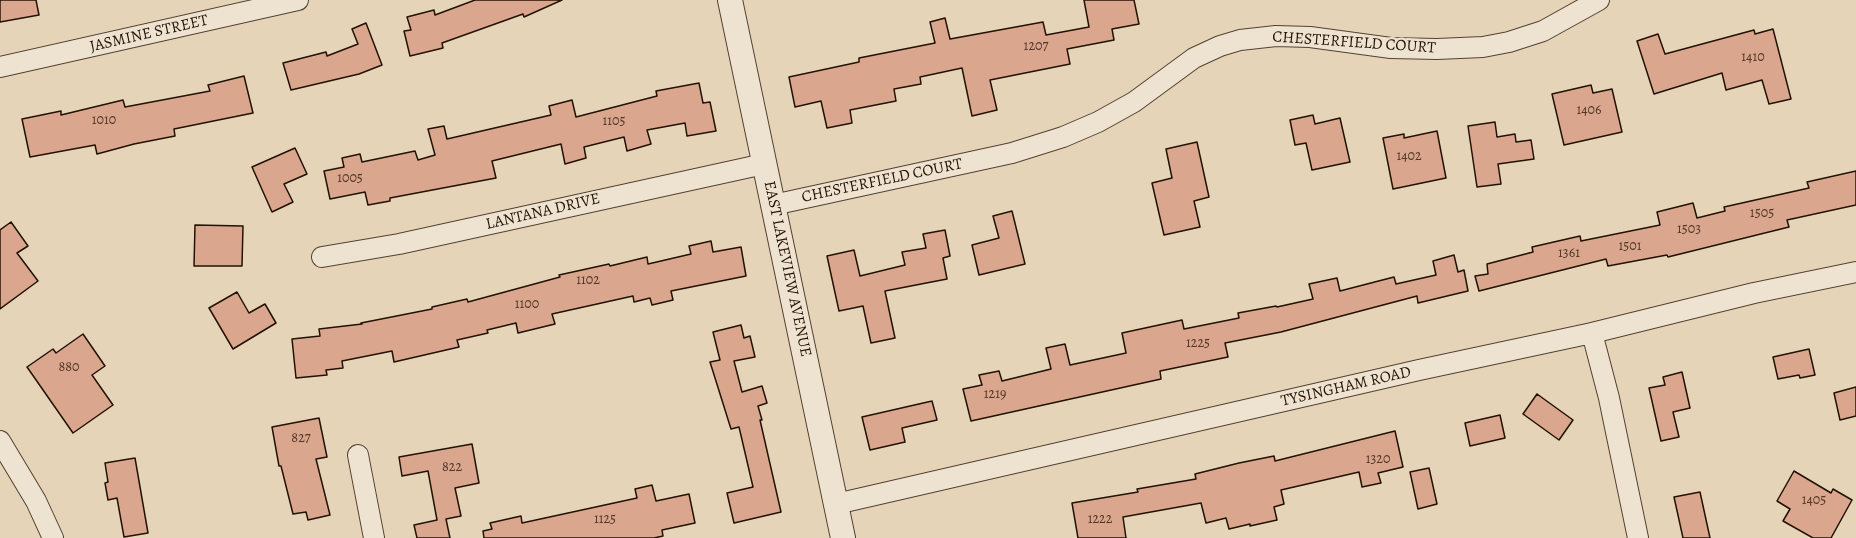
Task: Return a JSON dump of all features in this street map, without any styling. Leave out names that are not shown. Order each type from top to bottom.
[{"type":"street","name":"JASMINE STREET","points":[[0,67],[298,0]]},
{"type":"street","name":"EAST LAKEVIEW AVENUE","points":[[730,0],[837,504],[838,537]]},
{"type":"street","name":"CHESTERFIELD COURT","points":[[773,205],[1012,153],[1063,137],[1098,122],[1134,102],[1194,58],[1240,40],[1276,36],[1310,37],[1391,48],[1483,47],[1509,42],[1543,31],[1599,0]]},
{"type":"street","name":"LANTANA DRIVE","points":[[322,257],[399,244],[764,164]]},
{"type":"street","name":"TYSINGHAM ROAD","points":[[837,504],[1419,370],[1592,333],[1754,293],[1856,272]]},
{"type":"street","points":[[1592,333],[1609,398],[1638,538]]},
{"type":"street","points":[[0,441],[36,501],[53,538]]},
{"type":"street","points":[[358,456],[374,538]]},
{"type":"building","points":[[0,0],[36,0],[39,15],[0,22]]},
{"type":"building","points":[[475,0],[562,0],[524,17],[523,14],[442,43],[443,48],[410,56],[404,31],[411,30],[407,17],[434,10],[435,15]]},
{"type":"building","points":[[1084,0],[1134,0],[1139,24],[1112,29],[1114,40],[1067,49],[1070,64],[990,80],[997,110],[972,116],[962,68],[920,77],[921,84],[894,89],[896,101],[850,110],[852,123],[827,128],[821,101],[795,107],[789,77],[859,62],[859,58],[935,43],[930,22],[945,18],[950,39],[1043,22],[1046,35],[1089,27]]},
{"type":"building","points":[[366,23],[382,65],[359,74],[291,90],[283,63],[326,52],[327,56],[358,44],[352,29]]},
{"type":"building","points":[[1773,29],[1791,99],[1769,104],[1762,80],[1726,90],[1722,73],[1654,94],[1637,41],[1658,34],[1665,54],[1754,30],[1755,34]]},
{"type":"building","points":[[244,76],[253,113],[174,129],[175,136],[97,154],[95,145],[30,157],[22,119],[61,111],[61,115],[123,100],[125,107],[210,91],[208,85]]},
{"type":"building","points":[[699,83],[703,103],[710,102],[716,131],[687,136],[685,123],[647,130],[651,144],[627,151],[624,137],[584,147],[586,158],[565,164],[561,144],[492,161],[496,178],[390,198],[390,201],[368,205],[365,192],[330,199],[324,171],[344,167],[342,158],[360,154],[362,162],[415,151],[418,160],[435,155],[428,129],[444,126],[447,139],[551,115],[549,106],[572,100],[576,117],[657,96],[656,91]]},
{"type":"building","points":[[1591,85],[1593,93],[1612,89],[1622,132],[1564,145],[1552,94]]},
{"type":"building","points":[[1313,115],[1315,124],[1340,118],[1350,162],[1312,170],[1306,143],[1295,145],[1290,120]]},
{"type":"building","points":[[1495,122],[1497,137],[1515,134],[1516,142],[1531,140],[1534,159],[1498,164],[1501,184],[1477,187],[1468,126]]},
{"type":"building","points":[[1437,131],[1446,178],[1393,189],[1383,138],[1404,134],[1404,138]]},
{"type":"building","points":[[1197,142],[1209,197],[1194,201],[1200,227],[1164,235],[1152,183],[1172,178],[1166,149]]},
{"type":"building","points":[[295,148],[307,174],[284,184],[293,202],[272,212],[252,167]]},
{"type":"building","points":[[1856,171],[1856,205],[1787,220],[1789,227],[1668,257],[1667,255],[1608,266],[1606,259],[1479,291],[1475,276],[1488,274],[1487,264],[1533,252],[1532,247],[1580,236],[1581,241],[1660,225],[1657,212],[1693,203],[1697,218],[1725,211],[1724,207],[1809,188],[1807,182]]},
{"type":"building","points":[[1012,211],[1025,264],[979,275],[972,245],[999,238],[993,216]]},
{"type":"building","points":[[11,222],[28,246],[17,253],[38,281],[0,309],[0,230]]},
{"type":"building","points":[[195,225],[243,226],[242,266],[194,266]]},
{"type":"building","points":[[945,230],[950,256],[943,258],[947,279],[885,291],[895,338],[871,343],[863,306],[839,311],[827,256],[854,250],[860,276],[905,265],[902,252],[926,248],[923,234]]},
{"type":"building","points":[[711,241],[713,252],[741,247],[746,276],[671,291],[673,300],[652,305],[650,298],[634,302],[633,296],[552,314],[555,324],[518,333],[516,323],[487,330],[488,333],[457,340],[459,347],[394,362],[392,351],[342,361],[343,368],[326,370],[327,375],[296,378],[292,339],[320,336],[319,329],[362,324],[467,299],[468,302],[560,277],[559,275],[609,264],[610,266],[647,257],[648,264],[691,254],[689,246]]},
{"type":"building","points":[[1454,255],[1458,272],[1464,270],[1468,291],[1418,303],[1417,296],[1281,332],[1225,343],[1228,357],[1160,371],[1161,379],[971,421],[963,389],[982,385],[979,375],[999,371],[1002,381],[1051,369],[1046,348],[1065,344],[1070,365],[1126,353],[1122,333],[1182,320],[1184,329],[1239,318],[1238,313],[1313,299],[1309,284],[1337,278],[1340,291],[1394,277],[1396,284],[1436,275],[1433,261]]},
{"type":"building","points":[[237,292],[249,313],[265,304],[276,323],[233,349],[209,308]]},
{"type":"building","points":[[741,325],[744,338],[750,336],[755,357],[734,361],[742,392],[762,386],[767,403],[758,406],[762,420],[760,420],[781,512],[734,523],[727,493],[753,487],[739,427],[731,429],[710,362],[720,360],[713,332]]},
{"type":"building","points":[[83,334],[105,366],[92,375],[113,405],[73,433],[27,367],[53,349],[56,353]]},
{"type":"building","points":[[1809,349],[1815,375],[1778,379],[1773,357]]},
{"type":"building","points":[[1682,372],[1690,408],[1673,412],[1679,437],[1661,441],[1649,388],[1665,385],[1663,377]]},
{"type":"building","points":[[1856,387],[1856,416],[1840,420],[1834,393]]},
{"type":"building","points":[[1537,394],[1573,420],[1559,440],[1523,414]]},
{"type":"building","points":[[932,401],[937,420],[902,428],[905,442],[870,450],[862,417]]},
{"type":"building","points":[[1500,415],[1505,438],[1470,446],[1465,423]]},
{"type":"building","points":[[319,418],[327,457],[316,459],[330,515],[308,520],[306,512],[293,514],[281,466],[279,466],[272,427]]},
{"type":"building","points":[[1395,431],[1403,467],[1378,473],[1381,483],[1362,487],[1359,472],[1281,490],[1284,504],[1274,507],[1277,520],[1229,529],[1226,518],[1206,523],[1201,503],[1123,517],[1126,538],[1078,538],[1072,503],[1138,492],[1137,489],[1196,479],[1195,474],[1239,463],[1274,456],[1275,461]]},
{"type":"building","points":[[472,444],[479,483],[455,488],[461,516],[446,519],[450,538],[417,538],[414,525],[437,520],[428,471],[402,476],[399,457]]},
{"type":"building","points":[[135,458],[148,533],[124,537],[117,498],[108,500],[105,463]]},
{"type":"building","points":[[1429,468],[1437,504],[1418,509],[1410,472]]},
{"type":"building","points":[[1794,471],[1831,493],[1833,489],[1852,500],[1831,538],[1813,538],[1783,521],[1790,509],[1777,501]]},
{"type":"building","points":[[652,485],[656,501],[689,494],[695,523],[662,530],[663,536],[654,538],[484,538],[483,531],[492,529],[490,523],[521,516],[522,523],[637,498],[635,489]]},
{"type":"building","points":[[1700,492],[1710,538],[1683,538],[1674,497]]}]
